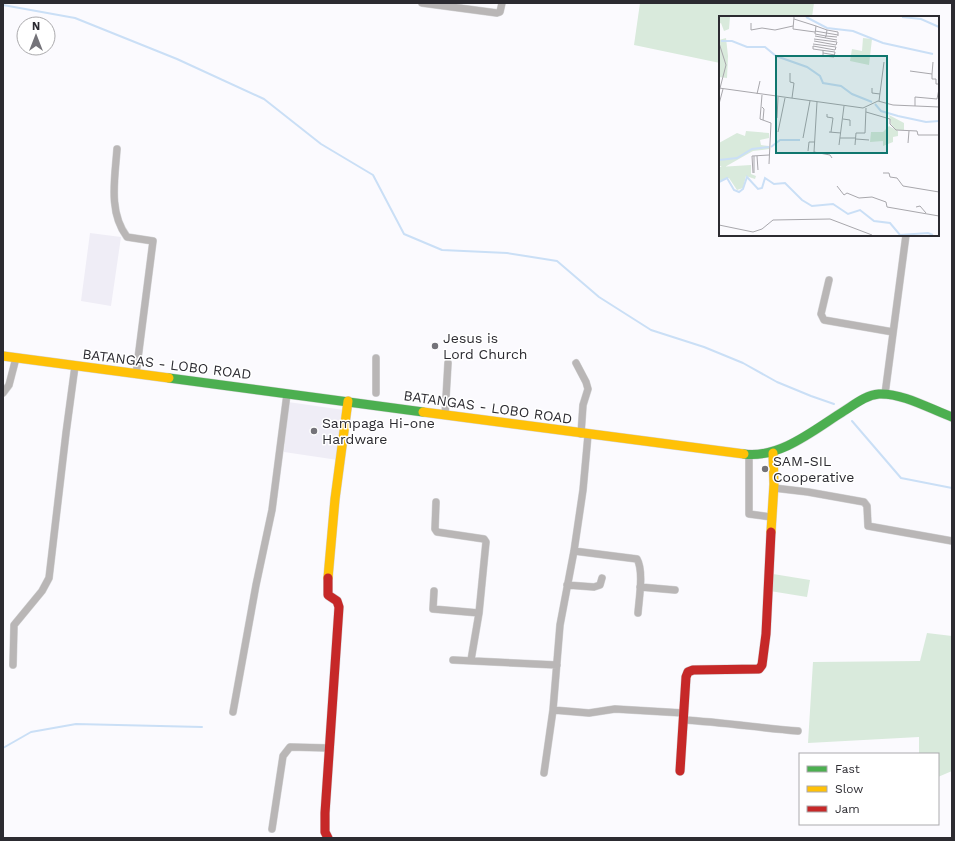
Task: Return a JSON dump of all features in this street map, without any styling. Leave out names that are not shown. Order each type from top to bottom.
[{"type":"main road","name":"BATANGAS - LOBO ROAD","points":[[3,356],[287,394],[348,401],[376,399],[445,415],[584,435],[749,455],[773,452],[788,446],[865,398],[886,394],[952,417]]},
{"type":"main road","points":[[328,838],[325,832],[329,748],[339,607],[337,601],[328,595],[327,588],[335,499],[348,401]]},
{"type":"main road","points":[[680,770],[686,677],[688,672],[693,670],[759,669],[762,665],[766,634],[771,517],[774,488],[773,452]]},
{"type":"street","points":[[422,3],[497,13],[500,12],[502,3]]},
{"type":"street","points":[[117,149],[114,198],[121,229],[127,237],[153,241],[136,374]]},
{"type":"street","points":[[886,394],[906,236]]},
{"type":"street","points":[[829,280],[821,314],[824,320],[893,332]]},
{"type":"street","points":[[3,393],[9,385],[16,358]]},
{"type":"street","points":[[376,358],[376,399]]},
{"type":"street","points":[[445,415],[448,363]]},
{"type":"street","points":[[544,773],[553,710],[560,625],[574,552],[583,490],[583,405],[588,389],[576,363]]},
{"type":"street","points":[[13,665],[14,625],[16,620],[42,591],[49,578],[75,366]]},
{"type":"street","points":[[233,712],[256,585],[272,510],[287,394]]},
{"type":"street","points":[[749,455],[749,514],[771,517]]},
{"type":"street","points":[[774,488],[808,492],[864,502],[867,506],[868,526],[952,541]]},
{"type":"street","points":[[436,502],[435,529],[437,532],[484,539],[486,542],[479,613],[471,660]]},
{"type":"street","points":[[574,552],[637,559],[640,566],[638,613]]},
{"type":"street","points":[[567,585],[598,586],[601,584],[602,578]]},
{"type":"street","points":[[640,587],[675,590]]},
{"type":"street","points":[[434,591],[433,609],[479,613]]},
{"type":"street","points":[[454,660],[557,665]]},
{"type":"street","points":[[553,710],[589,713],[615,709],[763,729],[798,731]]},
{"type":"street","points":[[272,829],[285,751],[290,747],[329,748]]},
{"type":"shaded area","points":[[90,233],[121,237],[111,306],[81,301]]},
{"type":"shaded area","name":"Sampaga Hi-one Hardware","points":[[288,402],[344,410],[338,460],[284,452]]},
{"type":"green space","points":[[640,3],[814,3],[812,16],[719,16],[719,63],[634,45]]},
{"type":"green space","points":[[773,574],[810,580],[807,597],[770,591]]},
{"type":"green space","points":[[927,633],[952,636],[952,771],[939,777],[939,753],[919,753],[919,737],[808,743],[813,662],[920,661]]},
{"type":"waterway","points":[[3,5],[75,18],[177,59],[264,99],[321,144],[373,175],[404,234],[442,250],[507,253],[557,261],[599,297],[651,330],[704,347],[743,363],[777,382],[834,404]]},
{"type":"waterway","points":[[852,421],[901,478],[952,488]]},
{"type":"waterway","points":[[3,748],[31,732],[76,724],[202,727]]},
{"type":"traffic: fast","points":[[169,378],[423,412]]},
{"type":"traffic: fast","points":[[744,454],[771,452],[784,447],[809,434],[861,400],[879,394],[888,394],[907,399],[952,417]]},
{"type":"traffic: slow","points":[[3,356],[169,378]]},
{"type":"traffic: slow","points":[[328,578],[335,499],[348,401]]},
{"type":"traffic: slow","points":[[423,412],[744,454]]},
{"type":"traffic: slow","points":[[771,532],[774,484],[773,453]]},
{"type":"traffic: jam","points":[[680,771],[686,677],[688,672],[693,670],[759,669],[762,665],[766,634],[771,532]]},
{"type":"traffic: jam","points":[[328,578],[328,595],[337,601],[339,607],[325,813],[325,832],[328,838]]},
{"type":"place","name":"Jesus is Lord Church","points":[[435,346]]},
{"type":"place","name":"Sampaga Hi-one Hardware","points":[[314,431]]},
{"type":"place","name":"SAM-SIL Cooperative","points":[[765,469]]}]
